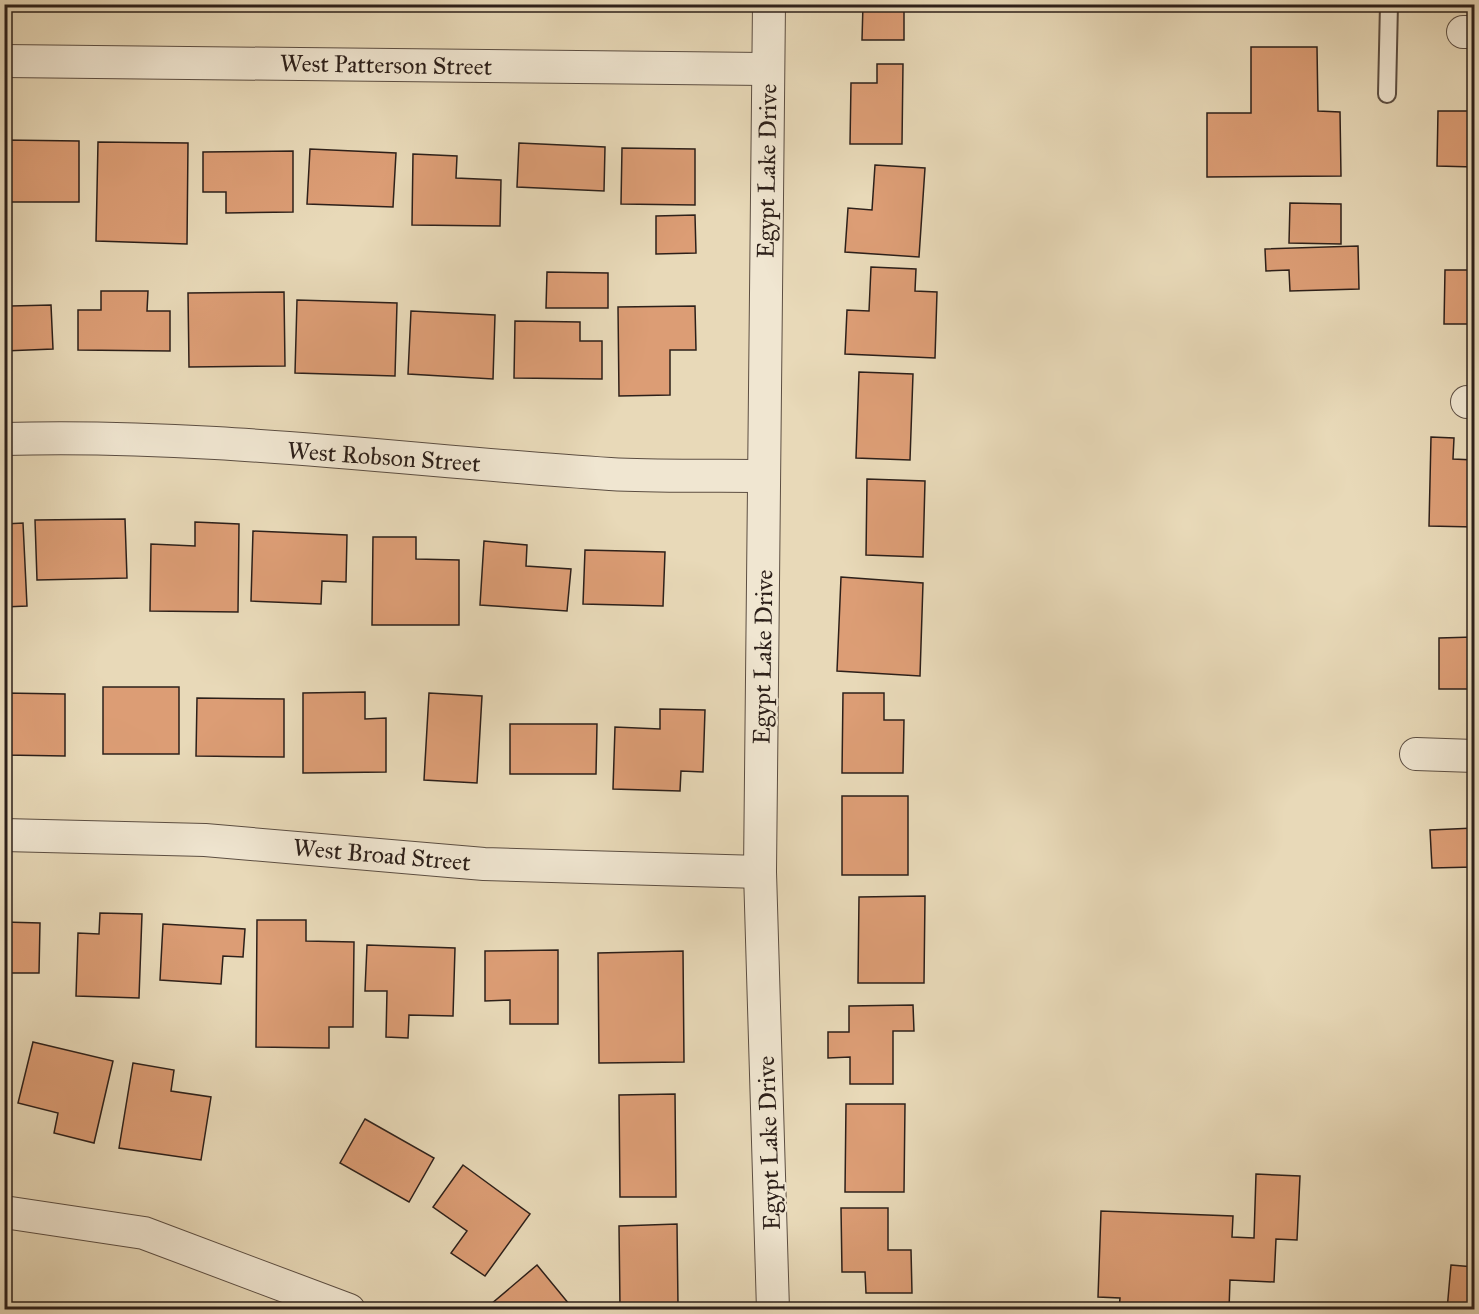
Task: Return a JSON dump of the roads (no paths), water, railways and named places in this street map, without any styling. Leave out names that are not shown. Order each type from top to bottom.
[{"type":"street","name":"Egypt Lake Drive","points":[[769,4],[760,872],[773,1310]]},
{"type":"street","name":"West Patterson Street","points":[[4,62],[768,69]]},
{"type":"street","name":"West Robson Street","points":[[4,439],[156,440],[613,474],[764,476]]},
{"type":"street","points":[[1416,754],[1474,756]]},
{"type":"street","name":"West Broad Street","points":[[4,836],[205,840],[484,864],[760,872]]},
{"type":"street","points":[[4,1212],[144,1233],[349,1310]]},
{"type":"lane","points":[[1387,94],[1389,4]]}]
